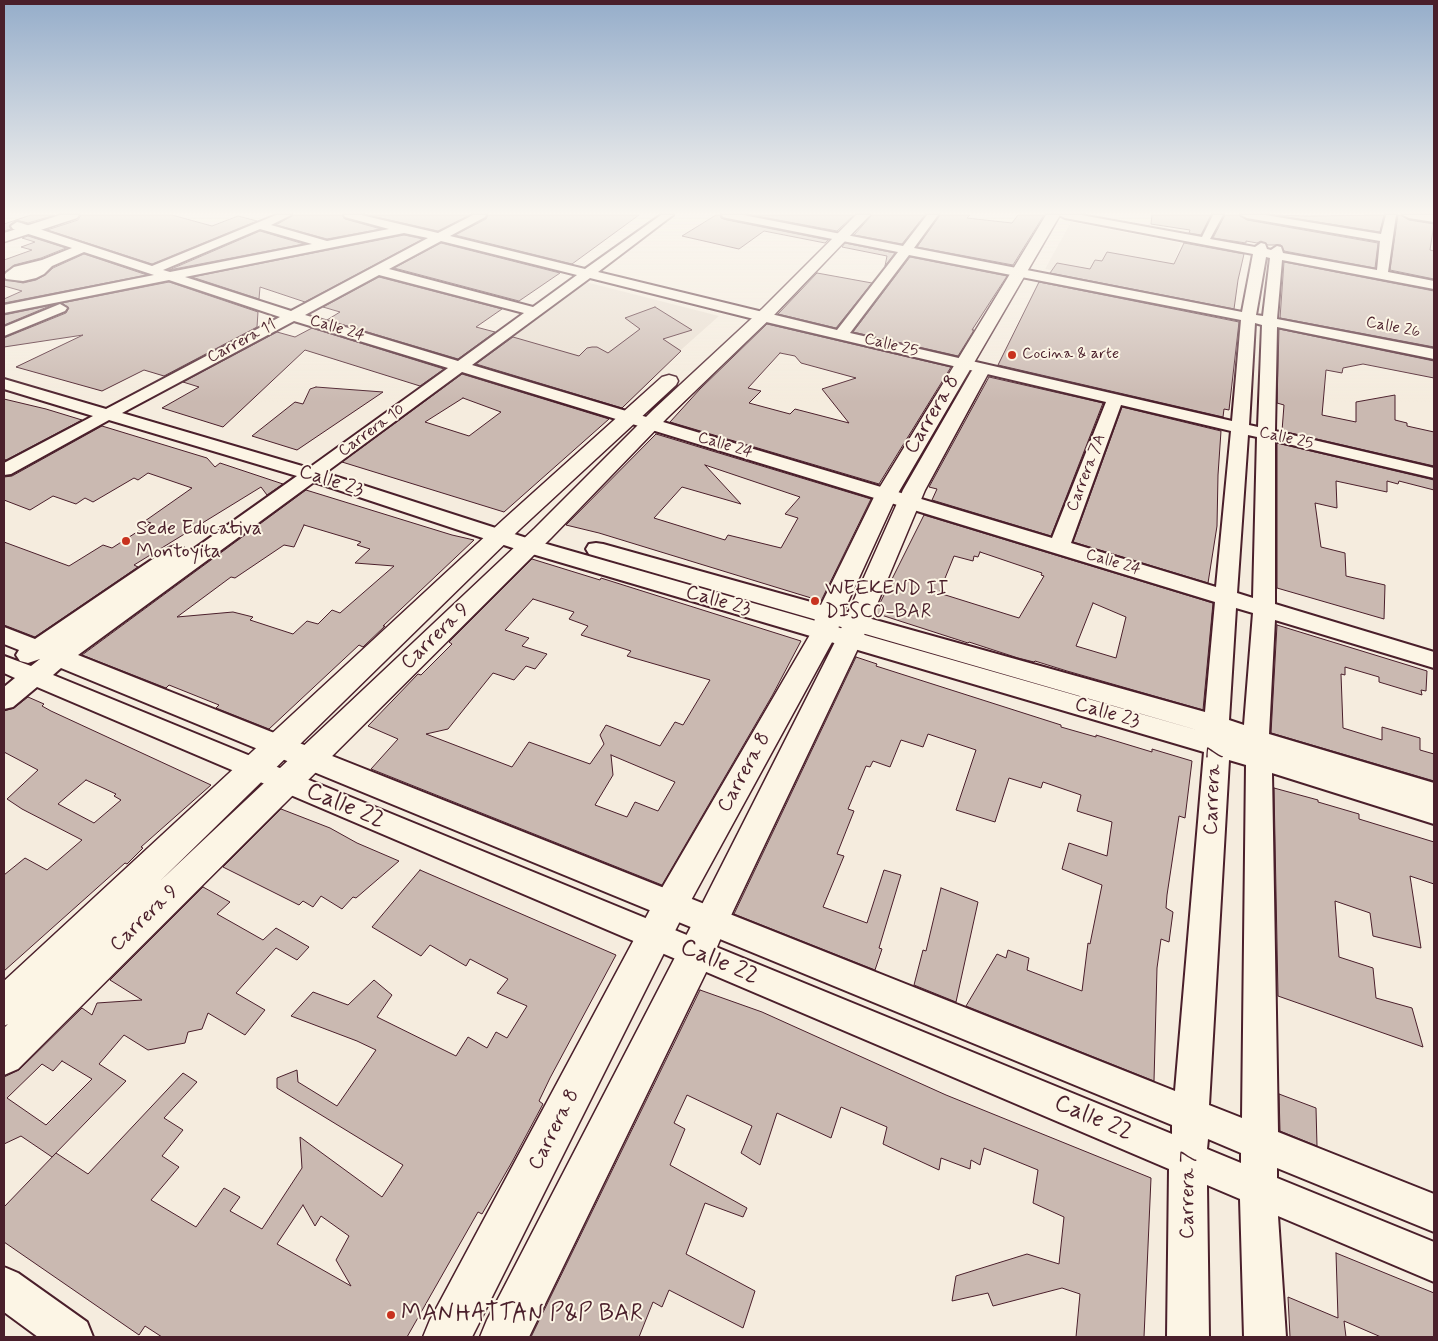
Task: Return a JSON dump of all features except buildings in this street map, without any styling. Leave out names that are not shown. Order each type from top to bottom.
[{"type":"street","points":[[4,322],[68,296],[126,278]]},
{"type":"street","points":[[4,309],[107,288],[133,278]]},
{"type":"street","points":[[4,332],[133,278]]},
{"type":"street","name":"Calle 24","points":[[187,278],[1263,602],[1434,646]]},
{"type":"street","name":"Calle 24","points":[[205,278],[291,310]]},
{"type":"street","name":"Carrera 11","points":[[4,454],[106,407],[291,310],[348,278]]},
{"type":"street","name":"Carrera 11","points":[[291,310],[362,278]]},
{"type":"street","points":[[406,278],[528,310]]},
{"type":"street","name":"Carrera 10","points":[[4,700],[25,664],[310,468],[571,278]]},
{"type":"street","name":"Calle 25","points":[[620,278],[1254,426],[1434,473]]},
{"type":"street","name":"Carrera 9","points":[[4,1007],[506,530],[645,416],[788,278]]},
{"type":"street","points":[[844,331],[886,278]]},
{"type":"street","name":"Carrera 8","points":[[504,1337],[696,954],[900,493],[1025,278]]},
{"type":"street","name":"Calle 26","points":[[1062,278],[1434,354]]},
{"type":"street","name":"Carrera 7","points":[[1264,1337],[1258,1188],[1260,1142],[1258,750],[1263,602],[1254,426],[1260,317],[1265,278]]},
{"type":"street","points":[[1394,278],[1434,286]]},
{"type":"street","name":"Carrera 9","points":[[729,325],[756,309]]},
{"type":"street","name":"Calle 26","points":[[1260,317],[1434,348]]},
{"type":"street","name":"Calle 25","points":[[976,362],[1115,399],[1434,462]]},
{"type":"street","name":"Calle 23","points":[[4,369],[106,407],[310,468],[536,540],[1217,736],[1434,812]]},
{"type":"street","name":"Carrera 9","points":[[4,1055],[536,540],[645,416],[680,370]]},
{"type":"street","name":"Calle 23","points":[[4,384],[106,407]]},
{"type":"street","name":"Carrera 7A","points":[[1061,541],[1115,399]]},
{"type":"street","name":"Carrera 11","points":[[4,470],[106,407]]},
{"type":"street","name":"Carrera 7","points":[[1188,1337],[1188,1159],[1226,591],[1254,426]]},
{"type":"street","name":"Calle 24","points":[[1263,602],[1434,660]]},
{"type":"street","name":"Carrera 8","points":[[447,1337],[656,937],[671,904],[840,627]]},
{"type":"street","name":"Calle 22","points":[[4,635],[25,664],[254,769],[1434,1262]]},
{"type":"street","name":"Calle 22","points":[[25,664],[279,746],[1434,1212]]},
{"type":"street","name":"Calle 23","points":[[1258,750],[1434,794]]},
{"type":"street","points":[[4,1287],[72,1337]]},
{"type":"shaded area","points":[[1088,278],[1169,278],[1164,293]]},
{"type":"shaded area","points":[[578,280],[719,316],[646,381],[506,337]]},
{"type":"place","name":"Cocina & arte","points":[[1012,355]]},
{"type":"place","name":"Sede Educativa Montoyita","points":[[126,541]]},
{"type":"place","name":"WEEKEND II DISCO-BAR","points":[[815,601]]},
{"type":"place","name":"MANHATTAN P&P BAR","points":[[391,1315]]}]
